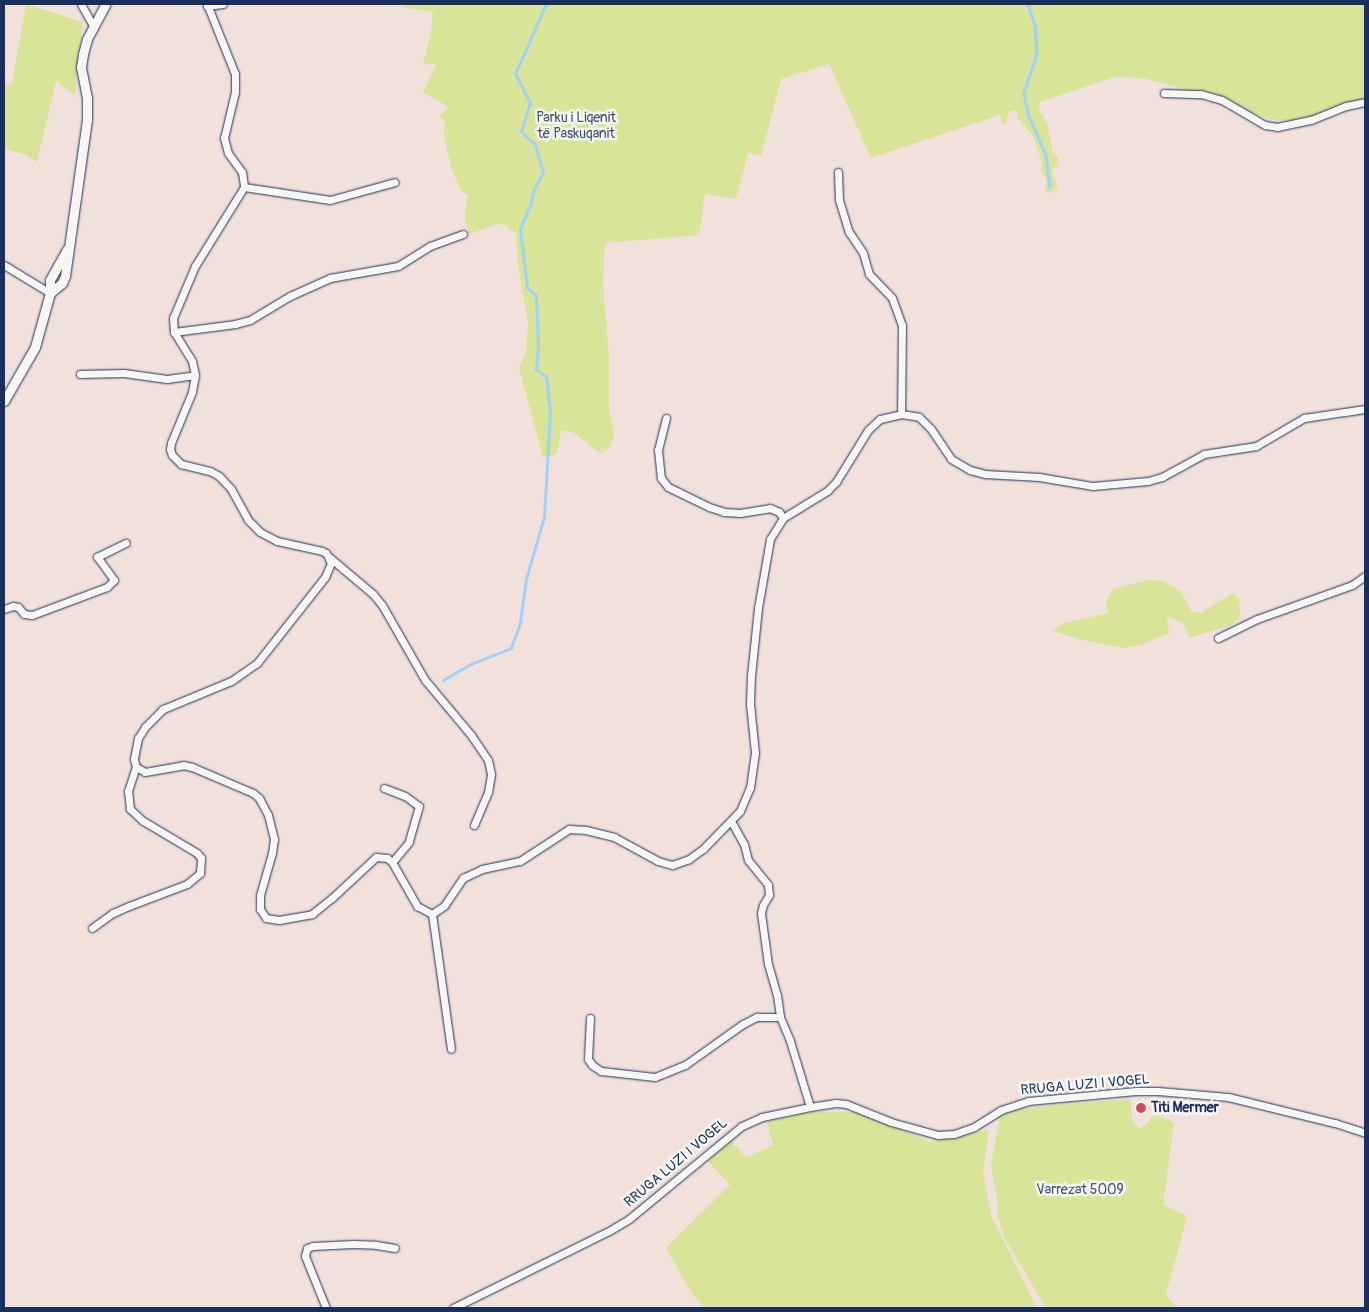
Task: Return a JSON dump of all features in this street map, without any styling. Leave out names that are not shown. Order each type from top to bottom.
[{"type":"street","points":[[81,4],[94,26]]},
{"type":"street","points":[[4,401],[35,347],[50,293],[50,280],[68,248],[88,120],[80,67],[87,39],[106,4]]},
{"type":"street","points":[[223,4],[207,5],[235,74],[236,92],[224,138],[228,153],[242,172],[244,187],[192,272],[173,318],[174,332],[192,361],[195,375],[192,392],[171,443],[172,455],[181,464],[210,471],[219,476],[231,489],[248,520],[260,532],[277,541],[322,551],[354,576],[382,605],[425,680],[471,735],[488,760],[491,774],[488,792],[474,824]]},
{"type":"street","points":[[1164,93],[1200,94],[1215,98],[1234,105],[1265,125],[1277,127],[1311,120],[1346,106],[1365,102]]},
{"type":"street","points":[[838,172],[839,200],[849,232],[863,253],[869,274],[892,298],[902,325],[901,414]]},
{"type":"street","points":[[244,187],[330,200],[394,182]]},
{"type":"street","points":[[174,332],[235,324],[250,320],[290,296],[330,278],[398,266],[430,246],[463,234]]},
{"type":"street","points":[[4,265],[50,293]]},
{"type":"street","points":[[80,374],[124,373],[167,379],[195,375]]},
{"type":"street","points":[[136,766],[145,772],[183,765],[192,766],[253,793],[259,798],[268,815],[274,839],[260,895],[260,910],[266,918],[279,920],[312,914],[376,857],[387,858],[392,862],[417,906],[432,914],[444,906],[463,878],[482,869],[520,861],[569,829],[586,830],[614,837],[658,861],[672,865],[689,859],[703,849],[731,821],[746,800],[754,769],[755,753],[750,704],[758,608],[770,539],[783,518],[827,491],[840,476],[874,423],[889,415],[910,414],[926,422],[950,459],[965,468],[985,474],[1039,477],[1093,486],[1148,481],[1170,473],[1204,454],[1256,446],[1304,418],[1365,409]]},
{"type":"street","points":[[666,418],[658,450],[661,478],[668,487],[708,507],[724,512],[770,508],[779,512],[783,518]]},
{"type":"street","points":[[4,610],[13,606],[18,607],[24,614],[32,615],[107,587],[114,580],[97,556],[126,543]]},
{"type":"street","points":[[92,928],[102,920],[128,906],[187,884],[200,873],[201,858],[197,852],[143,821],[130,809],[128,792],[136,766],[135,748],[138,738],[154,717],[174,703],[232,681],[257,662],[325,577],[331,562],[329,557]]},
{"type":"street","points":[[1218,638],[1257,619],[1345,588],[1365,576]]},
{"type":"street","points":[[384,788],[404,796],[419,806],[409,842],[392,862]]},
{"type":"street","points":[[731,821],[744,844],[748,860],[768,885],[769,894],[761,913],[768,964],[777,995],[780,1017],[790,1041],[810,1107]]},
{"type":"street","points":[[432,914],[452,1049]]},
{"type":"street","points":[[590,1018],[588,1059],[592,1065],[600,1071],[655,1077],[672,1072],[694,1060],[743,1024],[757,1017],[780,1017]]},
{"type":"street","name":"RRUGA LUZI I VOGEL","points":[[453,1308],[609,1231],[636,1212],[742,1126],[762,1117],[810,1107],[836,1103],[846,1104],[890,1122],[938,1135],[954,1134],[974,1127],[1001,1110],[1028,1101],[1136,1091],[1190,1093],[1228,1097],[1365,1133]]},
{"type":"street","points":[[326,1308],[305,1256],[307,1248],[352,1244],[395,1248]]},
{"type":"green space","points":[[26,4],[83,22],[75,95],[56,81],[37,162],[24,154],[5,149],[4,151],[4,84],[12,85]]},
{"type":"green space","name":"Parku i Liqenit të Paskuqanit","points":[[400,4],[1365,4],[1365,99],[1299,120],[1272,120],[1201,93],[1143,78],[1115,77],[1040,102],[1039,113],[1042,114],[1047,123],[1053,153],[1058,157],[1057,162],[1060,168],[1054,167],[1052,173],[1058,187],[1056,191],[1050,193],[1046,191],[1045,186],[1047,182],[1040,169],[1043,165],[1032,134],[1017,117],[1017,110],[1009,112],[1006,124],[1003,125],[1000,115],[871,158],[829,64],[781,79],[761,156],[748,153],[736,199],[705,194],[699,235],[605,243],[603,282],[609,358],[609,407],[614,436],[609,448],[601,453],[571,431],[561,431],[557,454],[543,458],[519,368],[526,351],[528,324],[518,265],[516,233],[501,223],[469,234],[465,218],[468,195],[461,191],[452,170],[444,135],[445,122],[440,116],[449,107],[423,92],[437,63],[423,65],[431,32],[433,12],[401,7]]},
{"type":"green space","points":[[1149,580],[1162,581],[1180,591],[1192,612],[1201,613],[1231,594],[1239,597],[1240,618],[1232,625],[1189,638],[1184,624],[1167,616],[1169,633],[1144,644],[1125,648],[1082,640],[1053,631],[1064,623],[1108,613],[1106,601],[1114,589]]},
{"type":"green space","name":"Varrezat 5009","points":[[1130,1099],[1133,1124],[1141,1129],[1155,1115],[1174,1123],[1163,1205],[1187,1216],[1166,1295],[1177,1308],[1046,1308],[1004,1237],[998,1218],[991,1165],[1000,1115],[1021,1109]]},
{"type":"green space","points":[[810,1112],[857,1112],[930,1142],[989,1130],[983,1172],[991,1215],[1037,1308],[705,1308],[693,1295],[666,1248],[730,1185],[708,1161],[731,1140],[746,1158],[773,1145],[767,1122]]},
{"type":"waterway","points":[[443,680],[471,664],[511,648],[520,623],[526,579],[544,517],[550,413],[546,377],[536,370],[538,346],[536,296],[527,288],[520,229],[530,206],[534,189],[543,173],[535,145],[521,132],[530,103],[515,74],[546,4]]},
{"type":"waterway","points":[[1028,4],[1035,25],[1037,54],[1024,93],[1028,114],[1046,155],[1050,187]]},
{"type":"place","name":"Titi Mermer","points":[[1141,1108]]}]
